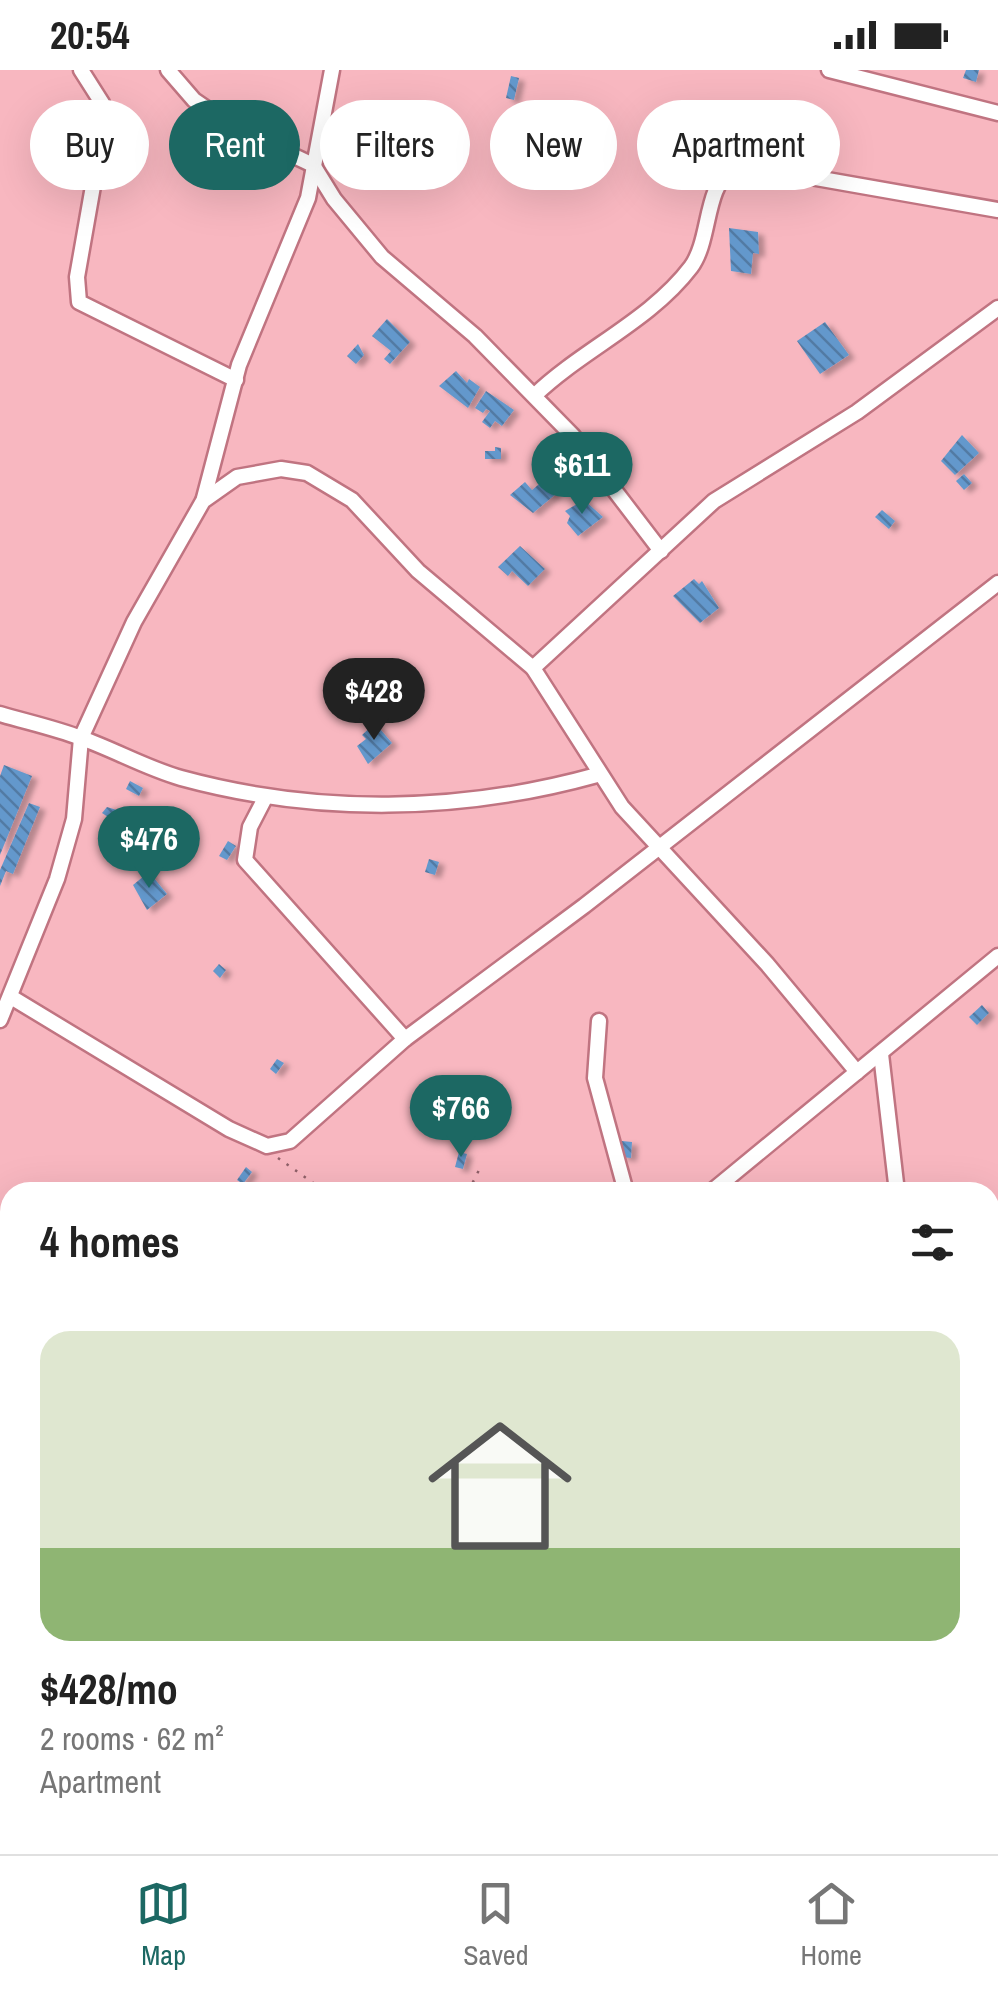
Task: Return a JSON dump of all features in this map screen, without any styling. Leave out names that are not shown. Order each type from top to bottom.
[{"type":"street","points":[[81,70],[102,103],[104,118],[77,277],[79,302],[236,380]]},
{"type":"street","points":[[168,70],[194,100],[236,128],[314,165],[334,199],[382,257],[475,336],[535,395],[593,460],[661,551]]},
{"type":"street","points":[[0,1020],[57,880],[80,781],[82,738],[134,622],[203,501],[256,316],[308,198],[332,70]]},
{"type":"street","points":[[829,70],[998,113]]},
{"type":"street","points":[[535,395],[655,302],[692,266],[704,244],[719,183],[732,170],[768,170],[998,210]]},
{"type":"street","points":[[532,668],[732,488],[857,412],[998,308]]},
{"type":"street","points":[[203,501],[220,484],[262,470],[308,472],[352,500],[418,572],[489,627],[532,668],[597,775],[767,964],[857,1072]]},
{"type":"street","points":[[12,997],[229,1129],[267,1146],[290,1142],[405,1038],[998,583]]},
{"type":"street","points":[[0,714],[82,738],[178,777],[265,798],[395,806],[541,788],[597,775]]},
{"type":"street","points":[[265,798],[250,827],[246,860],[405,1038]]},
{"type":"street","points":[[722,1182],[998,956]]},
{"type":"street","points":[[599,1021],[596,1078],[623,1182]]},
{"type":"street","points":[[881,1054],[895,1182]]},
{"type":"path","points":[[267,1146],[292,1172],[309,1182]]},
{"type":"path","points":[[473,1182],[480,1168]]},
{"type":"building","points":[[966,70],[979,70],[976,82],[963,78]]},
{"type":"building","points":[[511,76],[519,78],[514,100],[506,98]]},
{"type":"building","points":[[729,228],[758,232],[759,254],[753,253],[751,274],[731,271]]},
{"type":"building","points":[[387,319],[410,342],[390,364],[384,359],[391,351],[372,336]]},
{"type":"building","points":[[825,322],[849,355],[820,374],[797,341]]},
{"type":"building","points":[[358,344],[364,355],[356,364],[347,356]]},
{"type":"building","points":[[456,371],[467,383],[469,379],[480,387],[468,408],[439,386]]},
{"type":"building","points":[[486,391],[514,410],[502,426],[495,421],[490,428],[482,422],[490,411],[486,409],[483,413],[475,408]]},
{"type":"building","points":[[962,435],[979,453],[955,475],[941,461]]},
{"type":"building","points":[[495,447],[501,448],[501,459],[485,459],[485,451],[495,451]]},
{"type":"building","points":[[964,474],[972,483],[964,490],[956,481]]},
{"type":"building","points":[[544,480],[556,494],[533,513],[510,495],[525,482],[532,490]]},
{"type":"building","points":[[584,500],[603,517],[578,536],[567,523],[570,516],[565,511]]},
{"type":"building","points":[[882,510],[895,521],[889,529],[875,517]]},
{"type":"building","points":[[520,546],[545,569],[528,586],[512,571],[508,576],[498,567]]},
{"type":"building","points":[[694,579],[699,584],[702,581],[719,608],[700,623],[673,596]]},
{"type":"building","points":[[375,723],[392,743],[368,764],[357,746]]},
{"type":"building","points":[[4,765],[32,776],[0,855],[0,776]]},
{"type":"building","points":[[130,781],[143,788],[139,796],[126,789]]},
{"type":"building","points":[[29,803],[40,807],[13,874],[6,871],[0,886],[0,870]]},
{"type":"building","points":[[107,807],[123,812],[117,823],[102,813]]},
{"type":"building","points":[[228,841],[236,846],[227,860],[219,856]]},
{"type":"building","points":[[429,859],[439,862],[435,875],[425,872]]},
{"type":"building","points":[[149,872],[167,894],[147,910],[133,885]]},
{"type":"building","points":[[219,964],[226,970],[220,978],[213,971]]},
{"type":"building","points":[[982,1005],[989,1013],[977,1025],[969,1017]]},
{"type":"building","points":[[277,1059],[284,1063],[276,1074],[270,1069]]},
{"type":"building","points":[[622,1141],[632,1142],[631,1158],[621,1157]]},
{"type":"building","points":[[459,1152],[467,1154],[463,1169],[455,1167]]},
{"type":"building","points":[[246,1167],[252,1172],[244,1182],[237,1180]]}]
